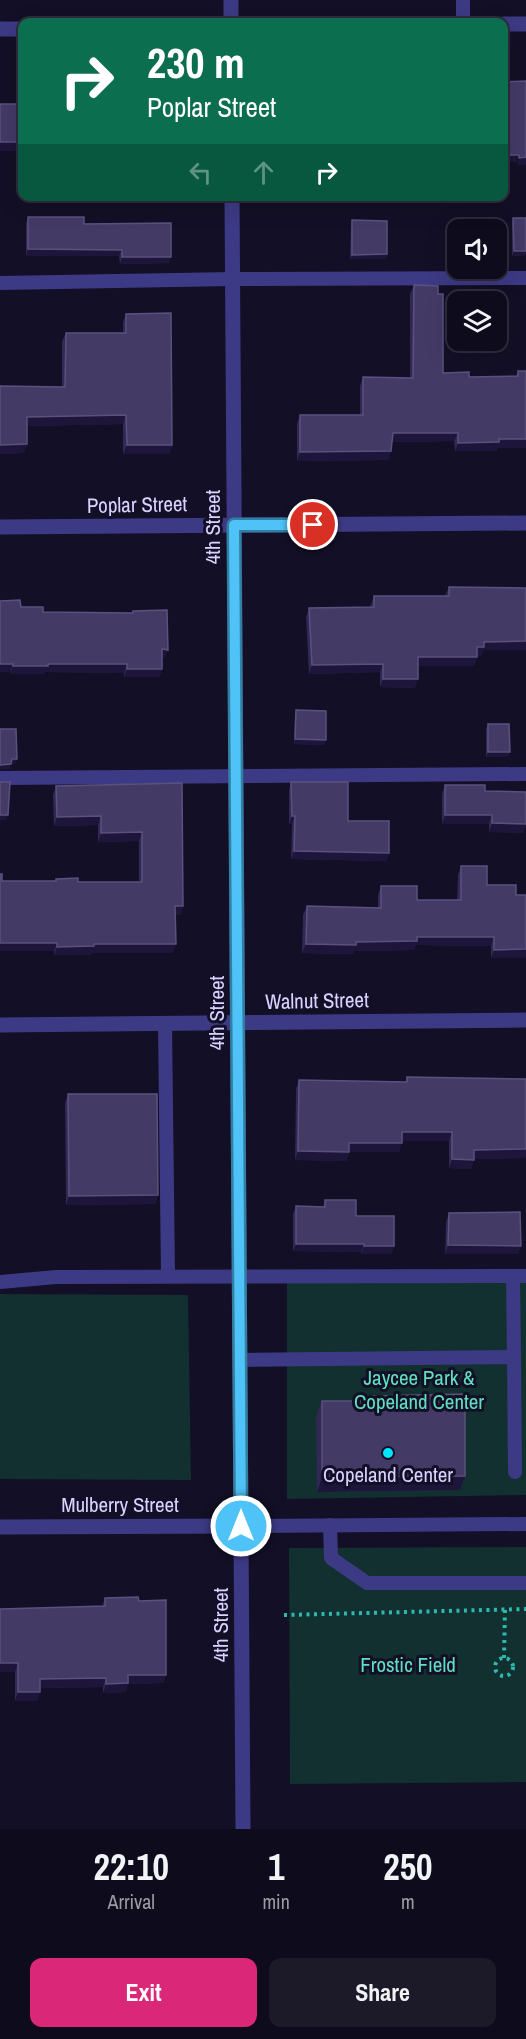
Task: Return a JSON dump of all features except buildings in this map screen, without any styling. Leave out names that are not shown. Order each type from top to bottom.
[{"type":"street","points":[[231,0],[231,18]]},
{"type":"street","points":[[508,24],[526,24]]},
{"type":"street","points":[[0,29],[18,28]]},
{"type":"street","name":"4th Street","points":[[232,201],[243,1829]]},
{"type":"street","name":"Poplar Street","points":[[0,527],[526,522]]},
{"type":"street","name":"Walnut Street","points":[[0,1025],[526,1020]]},
{"type":"street","name":"Mulberry Street","points":[[0,1527],[241,1526]]},
{"type":"lane","points":[[463,0],[463,18]]},
{"type":"lane","points":[[0,283],[526,278]]},
{"type":"lane","points":[[0,778],[526,774]]},
{"type":"lane","points":[[165,1023],[168,1276]]},
{"type":"lane","points":[[0,1282],[56,1277],[520,1276],[514,1356],[515,1472]]},
{"type":"lane","points":[[240,1360],[514,1356]]},
{"type":"lane","points":[[241,1526],[526,1524]]},
{"type":"lane","points":[[330,1525],[331,1558],[367,1583],[526,1583]]},
{"type":"path","points":[[284,1615],[526,1609]]},
{"type":"path","points":[[504,1658],[505,1610]]},
{"type":"path","points":[[504,1658],[511,1660],[513,1667],[510,1674],[504,1677],[497,1674],[494,1667],[497,1660],[504,1658]]},
{"type":"green space","name":"Jaycee Park & Copeland Center","points":[[287,1283],[526,1283],[526,1495],[287,1499]]},
{"type":"green space","points":[[0,1294],[188,1295],[191,1480],[0,1479]]},
{"type":"green space","name":"Frostic Field","points":[[526,1547],[526,1782],[290,1784],[289,1548]]},
{"type":"place","name":"Copeland Center","points":[[388,1453]]},
{"type":"route","points":[[241,1526],[234,525],[313,525]]}]
